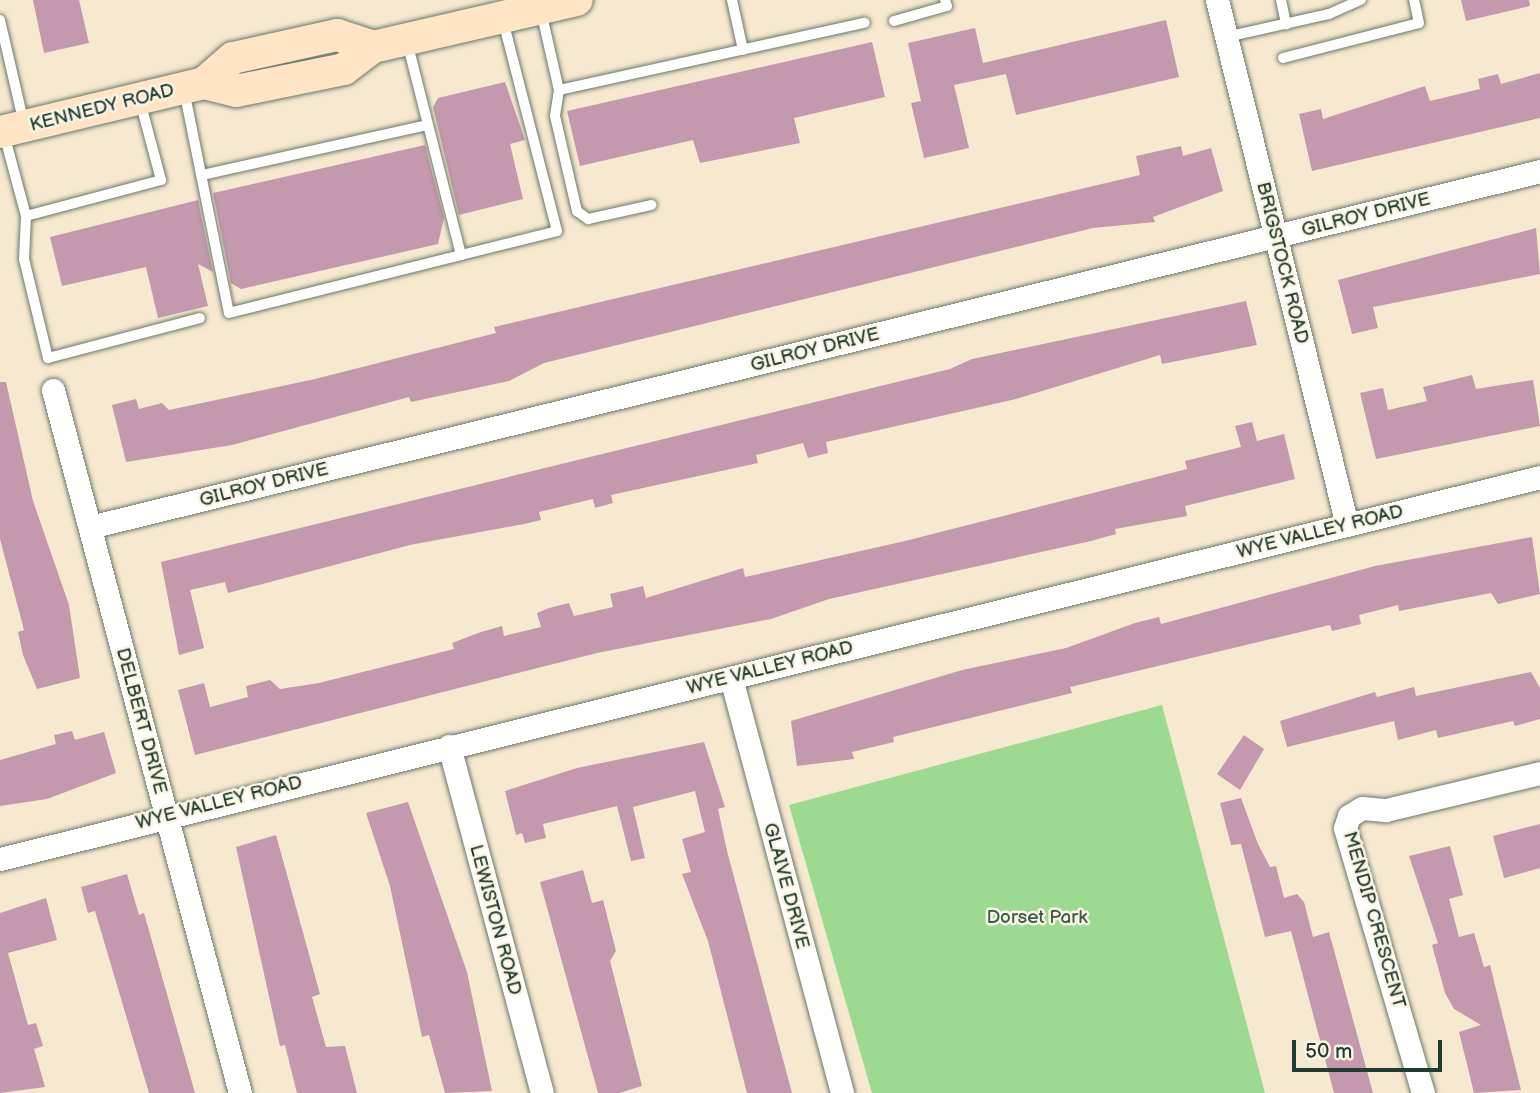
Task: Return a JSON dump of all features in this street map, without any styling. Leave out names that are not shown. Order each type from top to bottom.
[{"type":"main road","name":"KENNEDY ROAD","points":[[10,130],[194,85],[233,58],[337,35],[373,47],[577,0]]},
{"type":"street","name":"BRIGSTOCK ROAD","points":[[1217,0],[1278,237],[1347,525]]},
{"type":"street","name":"GILROY DRIVE","points":[[90,527],[1540,171]]},
{"type":"street","name":"DELBERT DRIVE","points":[[52,390],[240,1093]]},
{"type":"street","name":"WYE VALLEY ROAD","points":[[0,859],[167,815],[1540,477]]},
{"type":"street","name":"GLAIVE DRIVE","points":[[731,678],[842,1093]]},
{"type":"street","name":"LEWISTON ROAD","points":[[449,747],[542,1093]]},
{"type":"street","name":"MENDIP CRESCENT","points":[[1423,1093],[1345,828],[1349,816],[1362,808],[1386,810],[1540,773]]},
{"type":"lane","points":[[732,0],[743,50]]},
{"type":"lane","points":[[894,21],[947,6],[945,0]]},
{"type":"lane","points":[[1281,0],[1286,24]]},
{"type":"lane","points":[[1226,37],[1356,7],[1361,0]]},
{"type":"lane","points":[[1283,58],[1419,23],[1414,0]]},
{"type":"lane","points":[[540,8],[559,90],[555,116],[582,218],[651,205]]},
{"type":"lane","points":[[194,85],[202,175],[201,197],[229,313],[557,231],[502,17]]},
{"type":"lane","points":[[0,20],[10,130],[26,216],[23,259],[48,358],[200,318]]},
{"type":"lane","points":[[559,90],[865,23]]},
{"type":"lane","points":[[406,39],[461,255]]},
{"type":"lane","points":[[26,216],[161,180],[139,98]]},
{"type":"lane","points":[[202,175],[428,125]]},
{"type":"green space","name":"Dorset Park","points":[[1162,705],[1265,1093],[872,1093],[789,805]]},
{"type":"building","points":[[33,0],[79,0],[89,43],[44,53]]},
{"type":"building","points":[[1461,0],[1529,0],[1530,6],[1466,21]]},
{"type":"building","points":[[1166,20],[1179,77],[1016,115],[1006,74],[954,85],[969,148],[924,158],[911,103],[921,101],[908,43],[975,28],[983,63]]},
{"type":"building","points":[[872,42],[885,97],[794,118],[800,143],[700,163],[693,140],[580,166],[567,111]]},
{"type":"building","points":[[1540,73],[1540,118],[1312,171],[1299,114],[1321,109],[1323,119],[1425,86],[1430,101],[1480,89],[1478,79],[1498,74],[1501,84]]},
{"type":"building","points":[[505,82],[525,140],[510,144],[523,199],[459,215],[433,107],[438,98]]},
{"type":"building","points":[[425,145],[444,218],[438,244],[241,289],[231,283],[213,193]]},
{"type":"building","points":[[1181,146],[1183,156],[1211,148],[1223,191],[1153,217],[1155,222],[1093,228],[544,363],[509,381],[411,402],[409,397],[232,445],[126,462],[112,405],[136,399],[139,409],[162,403],[169,410],[315,379],[496,333],[494,327],[1140,175],[1136,156]]},
{"type":"building","points":[[198,200],[213,272],[198,264],[208,306],[158,318],[146,267],[62,286],[50,237]]},
{"type":"building","points":[[1536,228],[1540,274],[1373,307],[1378,328],[1352,334],[1338,280]]},
{"type":"building","points":[[1246,301],[1257,345],[1162,364],[1160,355],[1016,399],[826,442],[828,453],[808,458],[803,443],[756,455],[758,463],[611,495],[613,503],[595,508],[593,499],[539,512],[541,520],[410,545],[228,593],[225,582],[190,590],[204,648],[179,655],[161,562],[950,369],[972,359]]},
{"type":"building","points":[[1472,375],[1476,389],[1533,380],[1540,426],[1376,459],[1360,393],[1383,388],[1388,410],[1427,401],[1423,387]]},
{"type":"building","points":[[0,382],[6,382],[33,501],[69,605],[80,678],[37,689],[23,655],[18,632],[24,630],[0,539]]},
{"type":"building","points":[[1252,422],[1257,441],[1284,434],[1295,479],[1185,506],[1187,516],[1115,529],[1116,534],[1091,541],[829,599],[771,619],[597,653],[195,755],[178,690],[204,683],[210,707],[248,697],[246,686],[270,680],[280,689],[319,683],[454,649],[452,643],[502,626],[504,636],[541,627],[537,613],[569,603],[574,616],[613,607],[610,594],[643,586],[646,598],[743,568],[745,577],[905,541],[1187,469],[1185,461],[1241,447],[1235,426]]},
{"type":"building","points":[[1532,537],[1540,594],[1498,604],[1491,593],[1399,611],[1398,605],[1359,615],[1361,624],[1332,631],[1330,625],[1070,687],[1072,693],[893,737],[894,742],[852,752],[854,759],[797,766],[791,721],[962,670],[1066,648],[1159,617],[1161,624],[1375,566]]},
{"type":"building","points":[[1531,672],[1540,688],[1540,719],[1515,726],[1513,721],[1438,738],[1436,730],[1398,740],[1394,721],[1287,747],[1280,721],[1375,692],[1377,697],[1414,687],[1416,696]]},
{"type":"building","points":[[72,731],[75,740],[104,732],[116,773],[47,799],[0,806],[0,760],[56,744],[54,735]]},
{"type":"building","points":[[1244,735],[1264,749],[1240,790],[1217,774]]},
{"type":"building","points":[[704,742],[725,807],[718,809],[727,851],[792,1093],[747,1093],[708,941],[682,874],[691,872],[682,839],[705,832],[695,791],[633,807],[645,858],[631,861],[617,806],[543,824],[546,838],[525,843],[522,833],[516,835],[505,791],[577,768]]},
{"type":"building","points":[[1241,798],[1258,844],[1270,867],[1276,866],[1284,898],[1297,894],[1304,902],[1313,937],[1329,932],[1373,1093],[1334,1093],[1291,931],[1265,937],[1241,844],[1231,845],[1220,803]]},
{"type":"building","points":[[408,802],[467,972],[492,1091],[445,1093],[429,1035],[422,1037],[390,886],[366,813]]},
{"type":"building","points":[[1540,824],[1540,868],[1504,878],[1493,836]]},
{"type":"building","points":[[276,835],[320,994],[312,997],[326,1047],[345,1046],[357,1093],[297,1093],[285,1045],[280,1046],[236,847]]},
{"type":"building","points":[[1450,846],[1463,895],[1449,899],[1459,937],[1474,933],[1484,967],[1490,965],[1521,1090],[1474,1093],[1459,1032],[1481,1025],[1454,1009],[1445,993],[1432,945],[1438,943],[1409,856]]},
{"type":"building","points":[[583,870],[592,903],[603,900],[616,951],[610,961],[642,1086],[619,1093],[598,1093],[540,882]]},
{"type":"building","points":[[127,874],[139,915],[144,913],[195,1093],[149,1093],[95,911],[88,913],[81,887]]},
{"type":"building","points":[[46,898],[57,940],[8,953],[28,1025],[36,1023],[43,1046],[34,1049],[45,1087],[0,1093],[0,913]]}]
